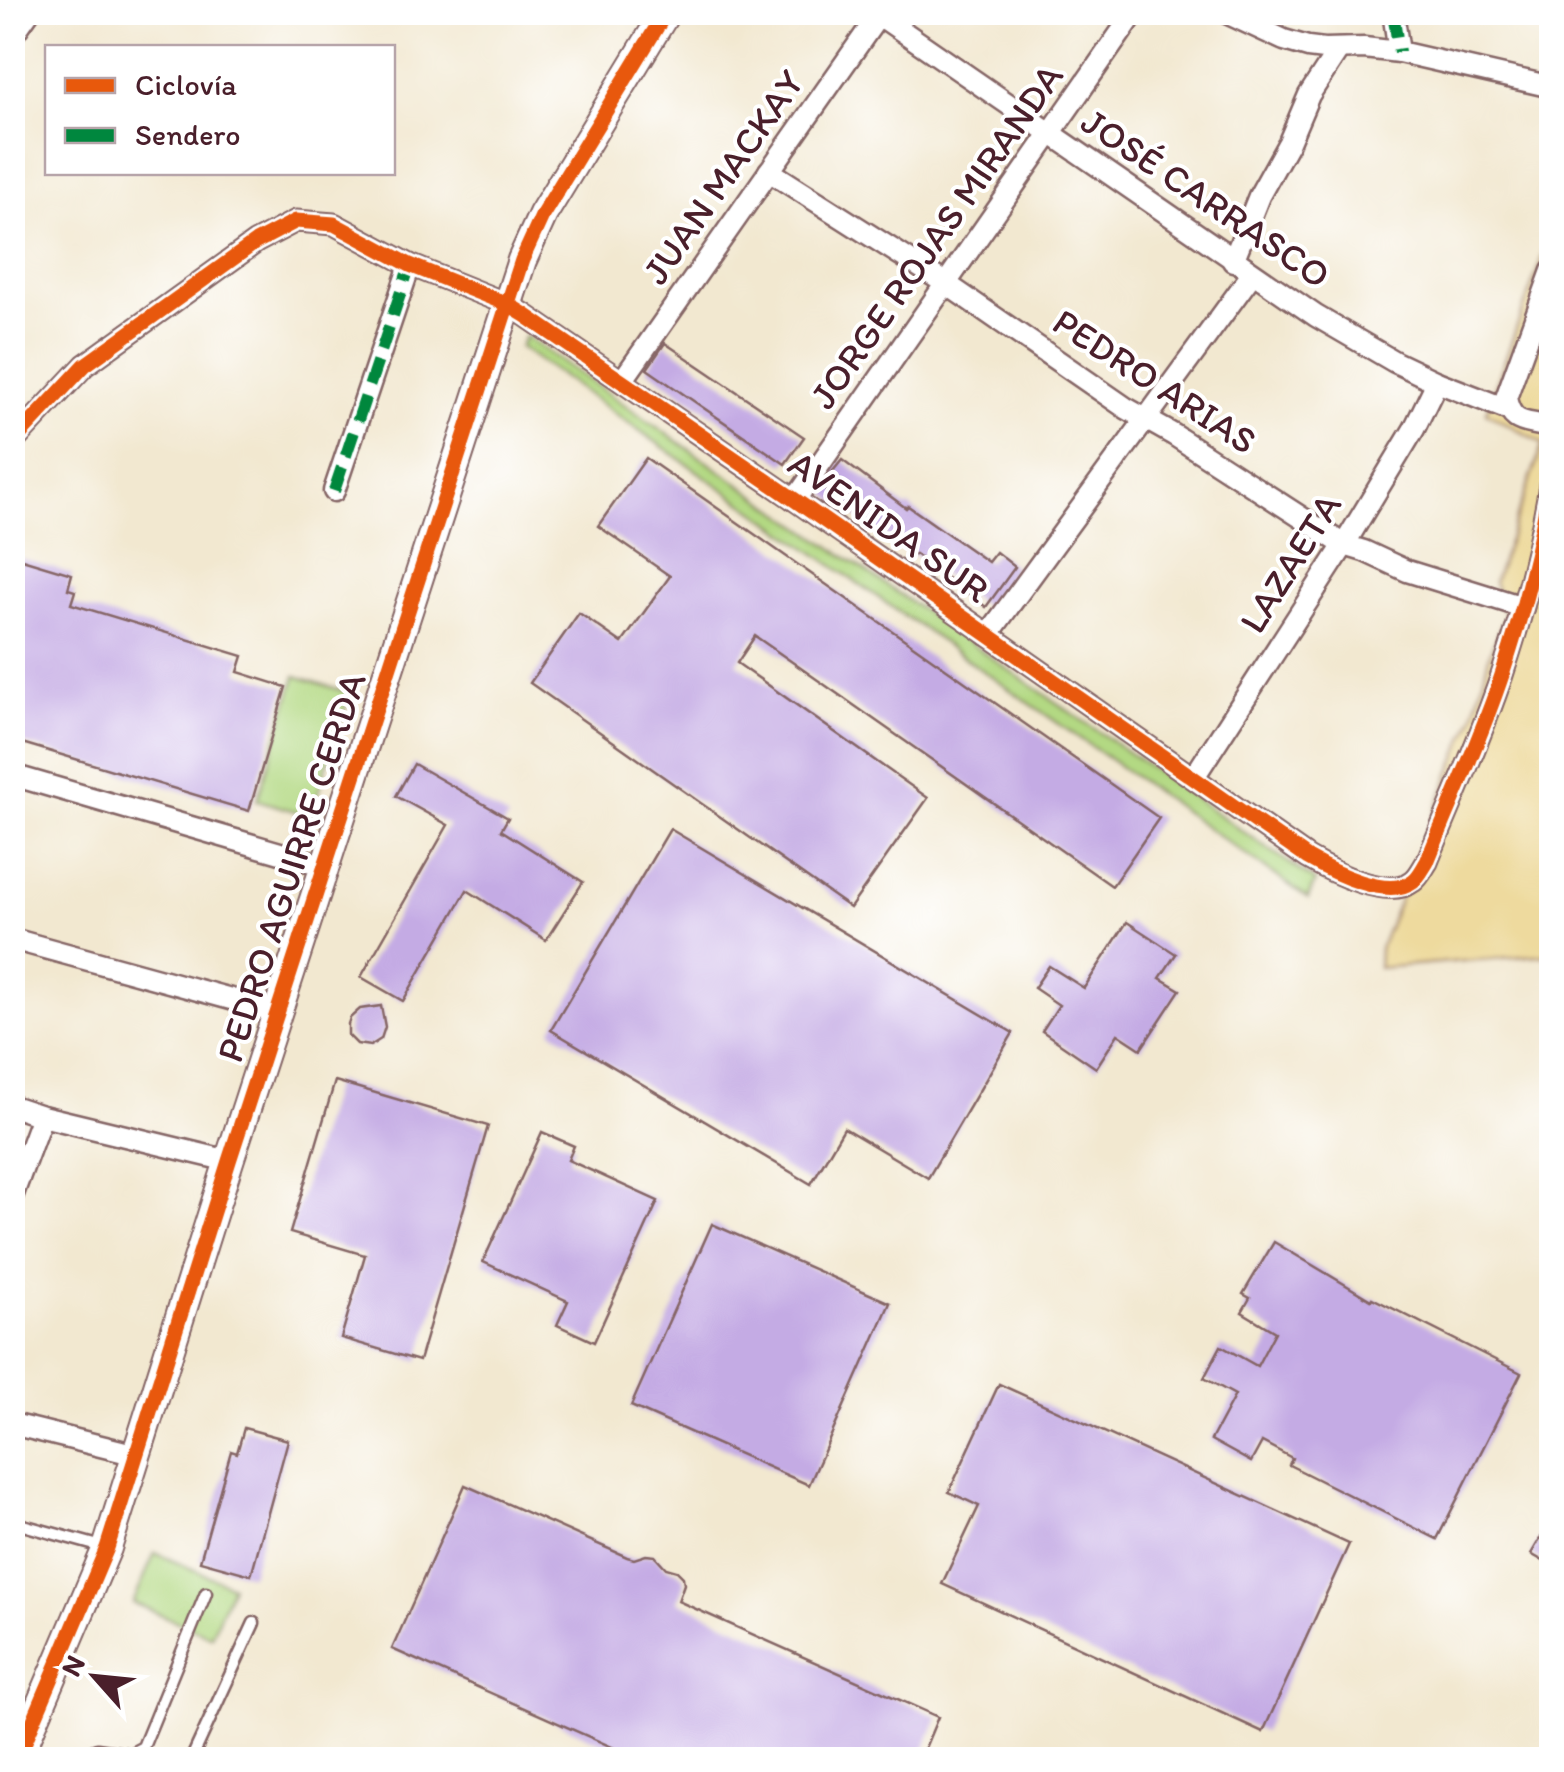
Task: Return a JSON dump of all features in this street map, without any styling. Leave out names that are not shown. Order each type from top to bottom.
[{"type":"street","points":[[12,36],[29,12]]},
{"type":"street","name":"PEDRO AGUIRRE CERDA","points":[[19,1752],[106,1548],[522,260],[542,214],[666,12]]},
{"type":"street","name":"JORGE ROJAS MIRANDA","points":[[795,500],[1136,12]]},
{"type":"street","points":[[1224,12],[1296,44],[1399,52],[1552,87]]},
{"type":"street","points":[[1393,12],[1399,52]]},
{"type":"street","name":"JOSÉ CARRASCO","points":[[880,14],[1252,274],[1342,332],[1437,382],[1509,410],[1522,422],[1552,428]]},
{"type":"street","name":"JUAN MACKAY","points":[[622,381],[880,14]]},
{"type":"street","points":[[1233,260],[1259,196],[1310,95],[1339,49]]},
{"type":"street","name":"PEDRO ARIAS","points":[[769,171],[946,283],[1126,408],[1344,545],[1407,571],[1522,607]]},
{"type":"street","name":"AVENIDA SUR","points":[[12,443],[85,366],[256,242],[296,221],[334,224],[410,265],[507,304],[1323,866],[1359,881],[1399,887],[1414,881],[1428,862],[1501,678],[1522,607]]},
{"type":"street","points":[[334,491],[410,265]]},
{"type":"street","points":[[1509,410],[1506,392],[1552,271]]},
{"type":"street","points":[[988,635],[1252,274]]},
{"type":"street","name":"LAZAETA","points":[[1194,777],[1344,545],[1414,429],[1437,382]]},
{"type":"street","points":[[1522,607],[1544,523],[1552,472]]},
{"type":"street","points":[[12,774],[325,866]]},
{"type":"street","points":[[12,939],[278,1012]]},
{"type":"street","points":[[12,1106],[230,1161]]},
{"type":"street","points":[[12,1197],[42,1116]]},
{"type":"street","points":[[12,1424],[136,1455]]},
{"type":"lane","points":[[12,1522],[106,1548]]},
{"type":"lane","points":[[19,1752],[67,1760],[97,1749],[130,1754],[143,1747],[206,1593]]},
{"type":"lane","points":[[191,1760],[254,1623]]},
{"type":"green space","points":[[525,336],[1315,881],[1308,898],[520,347]]},
{"type":"green space","points":[[296,676],[350,693],[311,816],[257,800]]},
{"type":"green space","points":[[155,1553],[232,1586],[211,1636],[133,1603]]},
{"type":"sand","points":[[1551,233],[1551,954],[1378,968],[1379,950],[1474,715],[1490,653],[1505,615],[1494,582],[1543,444],[1486,412]]},
{"type":"building","points":[[665,343],[804,437],[785,464],[647,369]]},
{"type":"building","points":[[646,458],[1159,818],[1112,886],[755,636],[737,663],[928,798],[850,908],[530,683],[579,613],[622,643],[670,576],[598,526]]},
{"type":"building","points":[[842,460],[988,562],[996,552],[1015,567],[986,607],[827,495],[824,482]]},
{"type":"building","points":[[12,556],[72,574],[68,589],[75,591],[71,604],[243,656],[238,672],[286,687],[249,811],[12,740],[12,614],[19,593],[12,591]]},
{"type":"building","points":[[414,764],[508,818],[501,830],[583,882],[546,940],[467,890],[403,1001],[361,977],[448,825],[396,796]]},
{"type":"building","points":[[670,829],[1013,1033],[928,1178],[844,1128],[811,1184],[551,1030]]},
{"type":"building","points":[[1127,922],[1176,954],[1160,978],[1180,990],[1141,1049],[1118,1034],[1096,1068],[1042,1031],[1059,1005],[1034,988],[1049,966],[1084,988]]},
{"type":"building","points":[[381,1006],[385,1027],[381,1039],[370,1046],[357,1044],[348,1035],[350,1018],[360,1009]]},
{"type":"building","points":[[335,1081],[488,1126],[419,1361],[341,1338],[365,1255],[290,1233]]},
{"type":"building","points":[[542,1132],[574,1146],[568,1160],[658,1201],[594,1342],[557,1325],[568,1301],[483,1262]]},
{"type":"building","points":[[712,1224],[890,1303],[809,1485],[631,1406]]},
{"type":"building","points":[[1274,1242],[1371,1300],[1521,1373],[1437,1539],[1289,1465],[1292,1458],[1262,1442],[1251,1462],[1211,1440],[1235,1395],[1204,1378],[1221,1346],[1257,1366],[1275,1332],[1242,1312],[1250,1298],[1243,1294]]},
{"type":"building","points":[[999,1384],[1349,1544],[1263,1732],[942,1584],[979,1506],[949,1492]]},
{"type":"building","points":[[244,1428],[288,1440],[251,1575],[200,1561],[231,1451],[237,1453]]},
{"type":"building","points":[[465,1485],[627,1557],[655,1556],[683,1577],[678,1601],[938,1717],[920,1760],[641,1760],[392,1649]]},
{"type":"building","points":[[1552,1518],[1552,1566],[1531,1554]]},
{"type":"marked path","points":[[1393,12],[1399,52]]},
{"type":"marked path","points":[[334,491],[410,265]]},
{"type":"cycle path","points":[[17,1760],[107,1548],[522,260],[543,214],[666,12]]},
{"type":"cycle path","points":[[12,443],[85,365],[256,242],[296,221],[334,224],[410,265],[525,315],[1308,858],[1360,882],[1389,887],[1413,881],[1427,862],[1485,722],[1525,600],[1552,472]]}]
